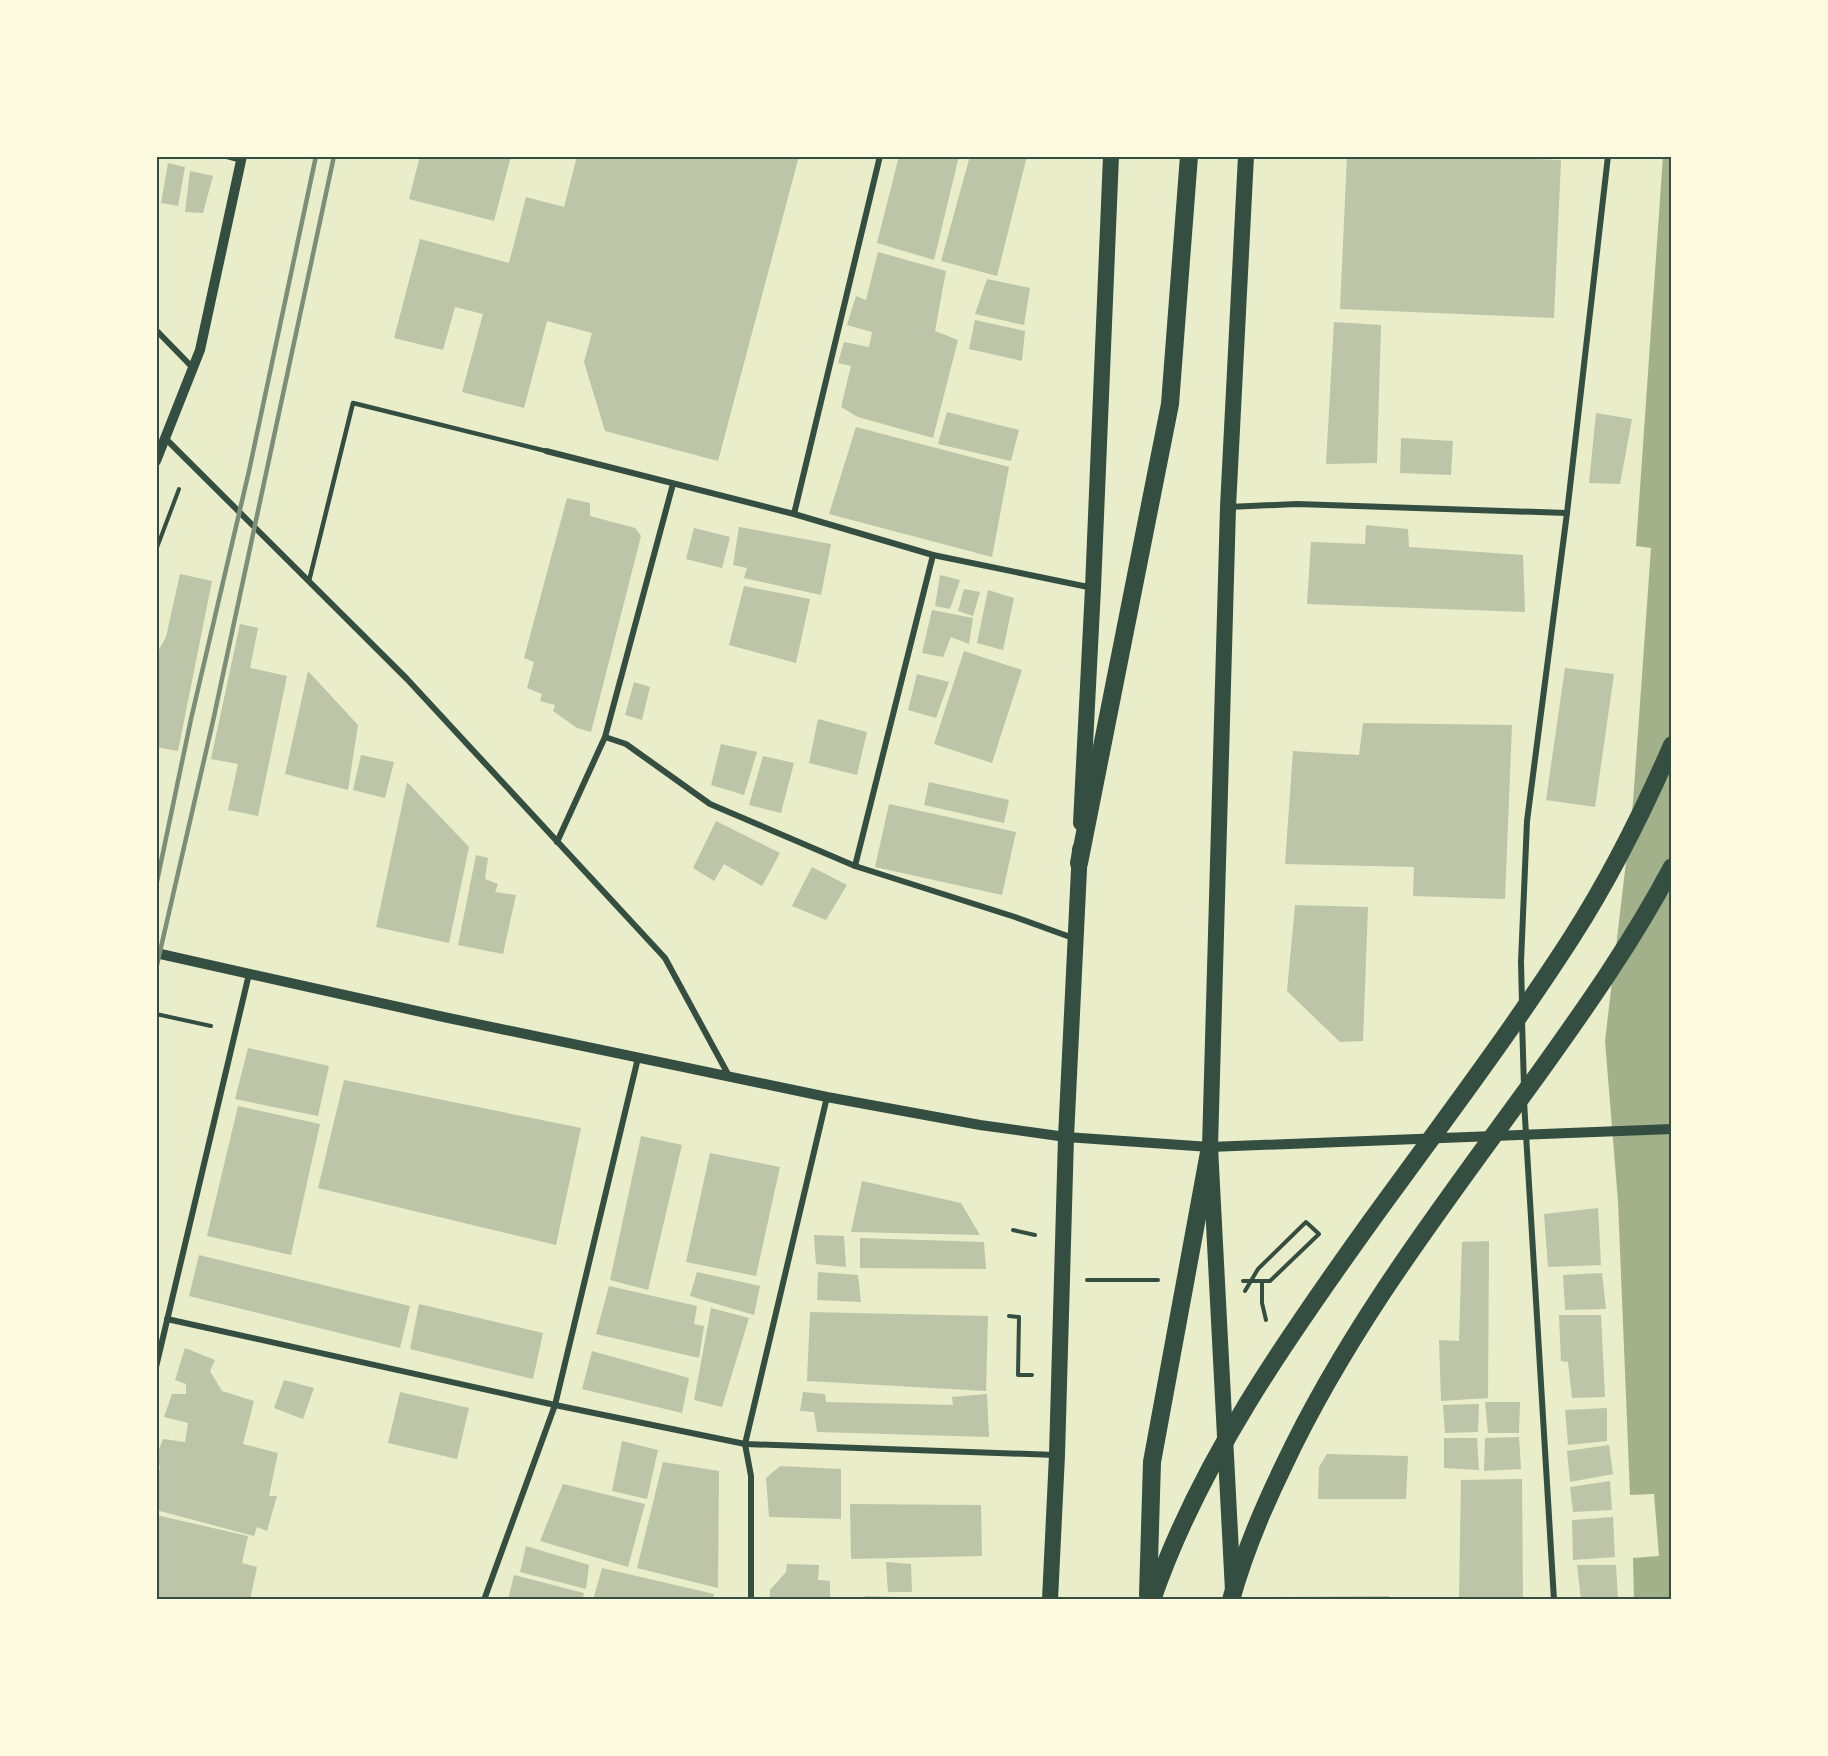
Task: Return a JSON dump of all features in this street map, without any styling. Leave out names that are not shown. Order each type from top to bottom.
[{"type":"highway","points":[[1050,1600],[1074,939],[1093,588],[1111,156]]},
{"type":"highway","points":[[1079,863],[1170,404],[1189,156]]},
{"type":"highway","points":[[1232,1600],[1210,1147],[1228,507],[1246,156]]},
{"type":"highway","points":[[1150,1600],[1193,1503],[1232,1431],[1289,1337],[1523,1011],[1573,936],[1615,864],[1653,790],[1672,745]]},
{"type":"highway","points":[[1232,1600],[1265,1505],[1299,1433],[1344,1351],[1397,1271],[1622,953],[1672,867]]},
{"type":"highway","points":[[1150,1600],[1152,1462],[1210,1147]]},
{"type":"street","points":[[156,461],[200,350],[242,158],[227,156]]},
{"type":"street","points":[[794,514],[880,156]]},
{"type":"street","points":[[1554,1600],[1525,1134],[1521,962],[1527,821],[1567,513],[1608,156]]},
{"type":"street","points":[[156,330],[193,368]]},
{"type":"street","points":[[165,438],[407,679],[664,958],[729,1077]]},
{"type":"street","points":[[546,451],[794,514],[933,555],[1093,588]]},
{"type":"street","points":[[557,842],[605,737],[673,484]]},
{"type":"street","points":[[1228,507],[1297,504],[1567,513]]},
{"type":"street","points":[[855,866],[933,555]]},
{"type":"street","points":[[605,737],[626,744],[710,804],[855,866],[1015,917],[1074,939]]},
{"type":"street","points":[[156,953],[827,1097],[980,1125],[1066,1137],[1210,1147],[1672,1128]]},
{"type":"street","points":[[156,1367],[249,974]]},
{"type":"street","points":[[484,1600],[555,1405],[638,1058]]},
{"type":"street","points":[[751,1600],[751,1476],[745,1444],[827,1097]]},
{"type":"street","points":[[167,1319],[555,1405],[745,1444],[1057,1455]]},
{"type":"lane","points":[[309,581],[353,403],[546,451]]},
{"type":"path","points":[[156,550],[179,489]]},
{"type":"path","points":[[156,1014],[212,1026]]},
{"type":"path","points":[[1239,1281],[1262,1281],[1270,1281],[1318,1234],[1306,1222],[1258,1269],[1242,1297]]},
{"type":"path","points":[[1013,1230],[1040,1235]]},
{"type":"path","points":[[1085,1280],[1168,1280]]},
{"type":"path","points":[[1262,1281],[1262,1303],[1268,1327]]},
{"type":"path","points":[[1009,1316],[1019,1317],[1018,1375],[1036,1376]]},
{"type":"shaded area","points":[[1663,156],[1672,156],[1672,1600],[1634,1600],[1633,1558],[1659,1556],[1654,1494],[1630,1495],[1618,1201],[1605,1041],[1633,802],[1651,548],[1636,546]]},
{"type":"building","points":[[420,156],[511,156],[494,221],[409,199]]},
{"type":"building","points":[[577,156],[799,156],[718,461],[605,431],[584,362],[592,333],[547,321],[524,408],[462,392],[483,314],[455,307],[443,350],[394,338],[420,239],[509,263],[526,197],[564,207]]},
{"type":"building","points":[[899,156],[959,156],[934,260],[877,243]]},
{"type":"building","points":[[970,156],[1027,156],[997,276],[941,261]]},
{"type":"building","points":[[1347,156],[1463,156],[1561,160],[1554,318],[1340,309]]},
{"type":"building","points":[[168,163],[185,167],[178,206],[161,203]]},
{"type":"building","points":[[190,171],[213,176],[203,213],[185,212]]},
{"type":"building","points":[[878,252],[946,271],[935,331],[958,340],[933,438],[858,417],[841,407],[851,366],[838,363],[844,342],[869,347],[872,332],[847,325],[856,296],[866,300]]},
{"type":"building","points":[[987,279],[1030,288],[1024,325],[975,314]]},
{"type":"building","points":[[975,320],[1025,331],[1022,361],[969,349]]},
{"type":"building","points":[[1334,322],[1381,325],[1377,463],[1326,464]]},
{"type":"building","points":[[947,412],[1019,430],[1011,461],[938,444]]},
{"type":"building","points":[[1596,413],[1632,419],[1620,484],[1589,483]]},
{"type":"building","points":[[856,427],[1009,467],[992,557],[829,514]]},
{"type":"building","points":[[1401,438],[1453,441],[1451,475],[1400,473]]},
{"type":"building","points":[[567,498],[590,503],[590,516],[635,528],[641,536],[591,732],[577,728],[553,711],[555,705],[540,701],[542,694],[527,688],[534,662],[524,658]]},
{"type":"building","points":[[1366,525],[1408,529],[1409,547],[1523,555],[1525,612],[1307,604],[1311,542],[1365,544]]},
{"type":"building","points":[[739,527],[831,544],[821,595],[744,578],[747,568],[733,565]]},
{"type":"building","points":[[694,528],[730,537],[722,568],[686,559]]},
{"type":"building","points":[[180,574],[212,581],[178,751],[156,747],[156,655],[166,637]]},
{"type":"building","points":[[940,575],[960,580],[950,609],[935,606]]},
{"type":"building","points":[[744,586],[810,599],[796,663],[729,645]]},
{"type":"building","points":[[964,589],[980,592],[973,616],[958,611]]},
{"type":"building","points":[[988,590],[1014,598],[1003,650],[977,643]]},
{"type":"building","points":[[932,610],[973,618],[969,644],[951,637],[943,657],[922,653]]},
{"type":"building","points":[[240,624],[258,628],[250,668],[287,676],[258,816],[228,810],[238,764],[211,759]]},
{"type":"building","points":[[964,651],[1022,670],[992,763],[934,744]]},
{"type":"building","points":[[1565,668],[1614,674],[1595,807],[1546,800]]},
{"type":"building","points":[[308,671],[358,725],[348,790],[285,774]]},
{"type":"building","points":[[917,674],[949,682],[936,718],[908,710]]},
{"type":"building","points":[[634,682],[650,687],[642,720],[625,715]]},
{"type":"building","points":[[818,719],[867,732],[857,775],[809,763]]},
{"type":"building","points":[[1363,723],[1512,725],[1505,899],[1413,896],[1414,867],[1285,864],[1293,751],[1359,755]]},
{"type":"building","points":[[721,744],[757,752],[744,795],[711,785]]},
{"type":"building","points":[[361,755],[394,762],[385,798],[353,790]]},
{"type":"building","points":[[763,756],[794,763],[781,813],[749,805]]},
{"type":"building","points":[[407,782],[469,847],[449,943],[376,927]]},
{"type":"building","points":[[929,782],[1009,800],[1004,823],[924,805]]},
{"type":"building","points":[[889,804],[1016,832],[1002,895],[875,867]]},
{"type":"building","points":[[716,821],[780,853],[762,886],[724,864],[714,881],[693,868]]},
{"type":"building","points":[[476,855],[488,858],[485,879],[498,884],[495,892],[516,895],[503,954],[458,945]]},
{"type":"building","points":[[812,867],[847,885],[826,920],[792,906]]},
{"type":"building","points":[[1295,905],[1368,907],[1363,1041],[1340,1042],[1287,991]]},
{"type":"building","points":[[248,1048],[329,1066],[318,1116],[235,1099]]},
{"type":"building","points":[[344,1080],[581,1128],[556,1245],[318,1188]]},
{"type":"building","points":[[238,1106],[320,1124],[291,1255],[207,1236]]},
{"type":"building","points":[[641,1136],[682,1145],[648,1290],[610,1280]]},
{"type":"building","points":[[710,1153],[780,1167],[756,1276],[686,1262]]},
{"type":"building","points":[[862,1181],[961,1203],[980,1235],[851,1232]]},
{"type":"building","points":[[1598,1208],[1601,1265],[1548,1267],[1544,1214]]},
{"type":"building","points":[[814,1235],[844,1236],[846,1267],[816,1264]]},
{"type":"building","points":[[860,1238],[984,1242],[986,1269],[860,1268]]},
{"type":"building","points":[[1489,1241],[1488,1398],[1441,1401],[1439,1340],[1459,1341],[1462,1242]]},
{"type":"building","points":[[199,1255],[410,1306],[400,1348],[189,1296]]},
{"type":"building","points":[[697,1272],[760,1286],[754,1315],[690,1296]]},
{"type":"building","points":[[818,1272],[858,1275],[861,1302],[817,1300]]},
{"type":"building","points":[[1602,1273],[1606,1309],[1565,1310],[1563,1275]]},
{"type":"building","points":[[609,1286],[697,1306],[694,1324],[704,1326],[699,1358],[596,1334]]},
{"type":"building","points":[[419,1304],[543,1333],[533,1379],[410,1349]]},
{"type":"building","points":[[711,1308],[749,1318],[722,1407],[694,1400]]},
{"type":"building","points":[[810,1312],[988,1316],[986,1391],[807,1381]]},
{"type":"building","points":[[1559,1315],[1601,1315],[1605,1397],[1572,1398],[1568,1362],[1561,1361]]},
{"type":"building","points":[[185,1348],[215,1360],[210,1371],[222,1391],[254,1401],[243,1444],[278,1453],[269,1496],[277,1496],[267,1531],[257,1527],[254,1536],[156,1510],[156,1485],[160,1466],[156,1462],[156,1457],[163,1439],[185,1442],[188,1423],[164,1417],[172,1394],[186,1394],[186,1384],[175,1380]]},
{"type":"building","points":[[592,1351],[689,1378],[682,1413],[582,1389]]},
{"type":"building","points":[[284,1380],[314,1388],[303,1419],[274,1408]]},
{"type":"building","points":[[400,1392],[469,1408],[457,1459],[388,1443]]},
{"type":"building","points":[[803,1392],[825,1394],[826,1402],[953,1405],[952,1397],[987,1394],[989,1437],[817,1432],[814,1412],[800,1411]]},
{"type":"building","points":[[1485,1402],[1520,1402],[1519,1433],[1488,1433]]},
{"type":"building","points":[[1479,1404],[1478,1432],[1445,1433],[1443,1405]]},
{"type":"building","points":[[1607,1408],[1607,1441],[1568,1445],[1565,1410]]},
{"type":"building","points":[[1519,1437],[1521,1469],[1484,1471],[1485,1438]]},
{"type":"building","points":[[1444,1438],[1477,1438],[1479,1470],[1444,1468]]},
{"type":"building","points":[[622,1441],[658,1450],[647,1499],[612,1491]]},
{"type":"building","points":[[1609,1445],[1613,1474],[1570,1482],[1567,1451]]},
{"type":"building","points":[[1327,1454],[1408,1456],[1406,1499],[1318,1499],[1319,1467]]},
{"type":"building","points":[[663,1462],[719,1471],[718,1588],[637,1568]]},
{"type":"building","points":[[780,1466],[841,1469],[841,1519],[769,1517],[766,1478]]},
{"type":"building","points":[[1522,1479],[1523,1600],[1459,1600],[1461,1480]]},
{"type":"building","points":[[1610,1481],[1612,1510],[1573,1512],[1570,1487]]},
{"type":"building","points":[[563,1484],[645,1504],[628,1567],[540,1541]]},
{"type":"building","points":[[850,1504],[981,1505],[982,1556],[851,1559]]},
{"type":"building","points":[[156,1515],[248,1536],[242,1563],[257,1567],[250,1600],[156,1600]]},
{"type":"building","points":[[1613,1517],[1615,1557],[1573,1560],[1572,1520]]},
{"type":"building","points":[[526,1546],[589,1565],[586,1589],[520,1572]]},
{"type":"building","points":[[886,1562],[911,1564],[912,1592],[888,1592]]},
{"type":"building","points":[[787,1564],[819,1565],[818,1580],[830,1581],[830,1600],[770,1600],[770,1590],[786,1572]]},
{"type":"building","points":[[1577,1565],[1616,1565],[1618,1600],[1581,1600]]},
{"type":"building","points":[[602,1568],[714,1594],[713,1600],[593,1600]]},
{"type":"building","points":[[514,1575],[584,1593],[582,1600],[508,1600]]},
{"type":"building","points":[[865,1596],[928,1598],[928,1600],[865,1600]]},
{"type":"building","points":[[1389,1596],[1389,1600],[1276,1600],[1275,1597]]},
{"type":"railway","points":[[156,886],[191,719],[249,471],[316,156]]},
{"type":"railway","points":[[156,969],[213,721],[334,156]]}]
